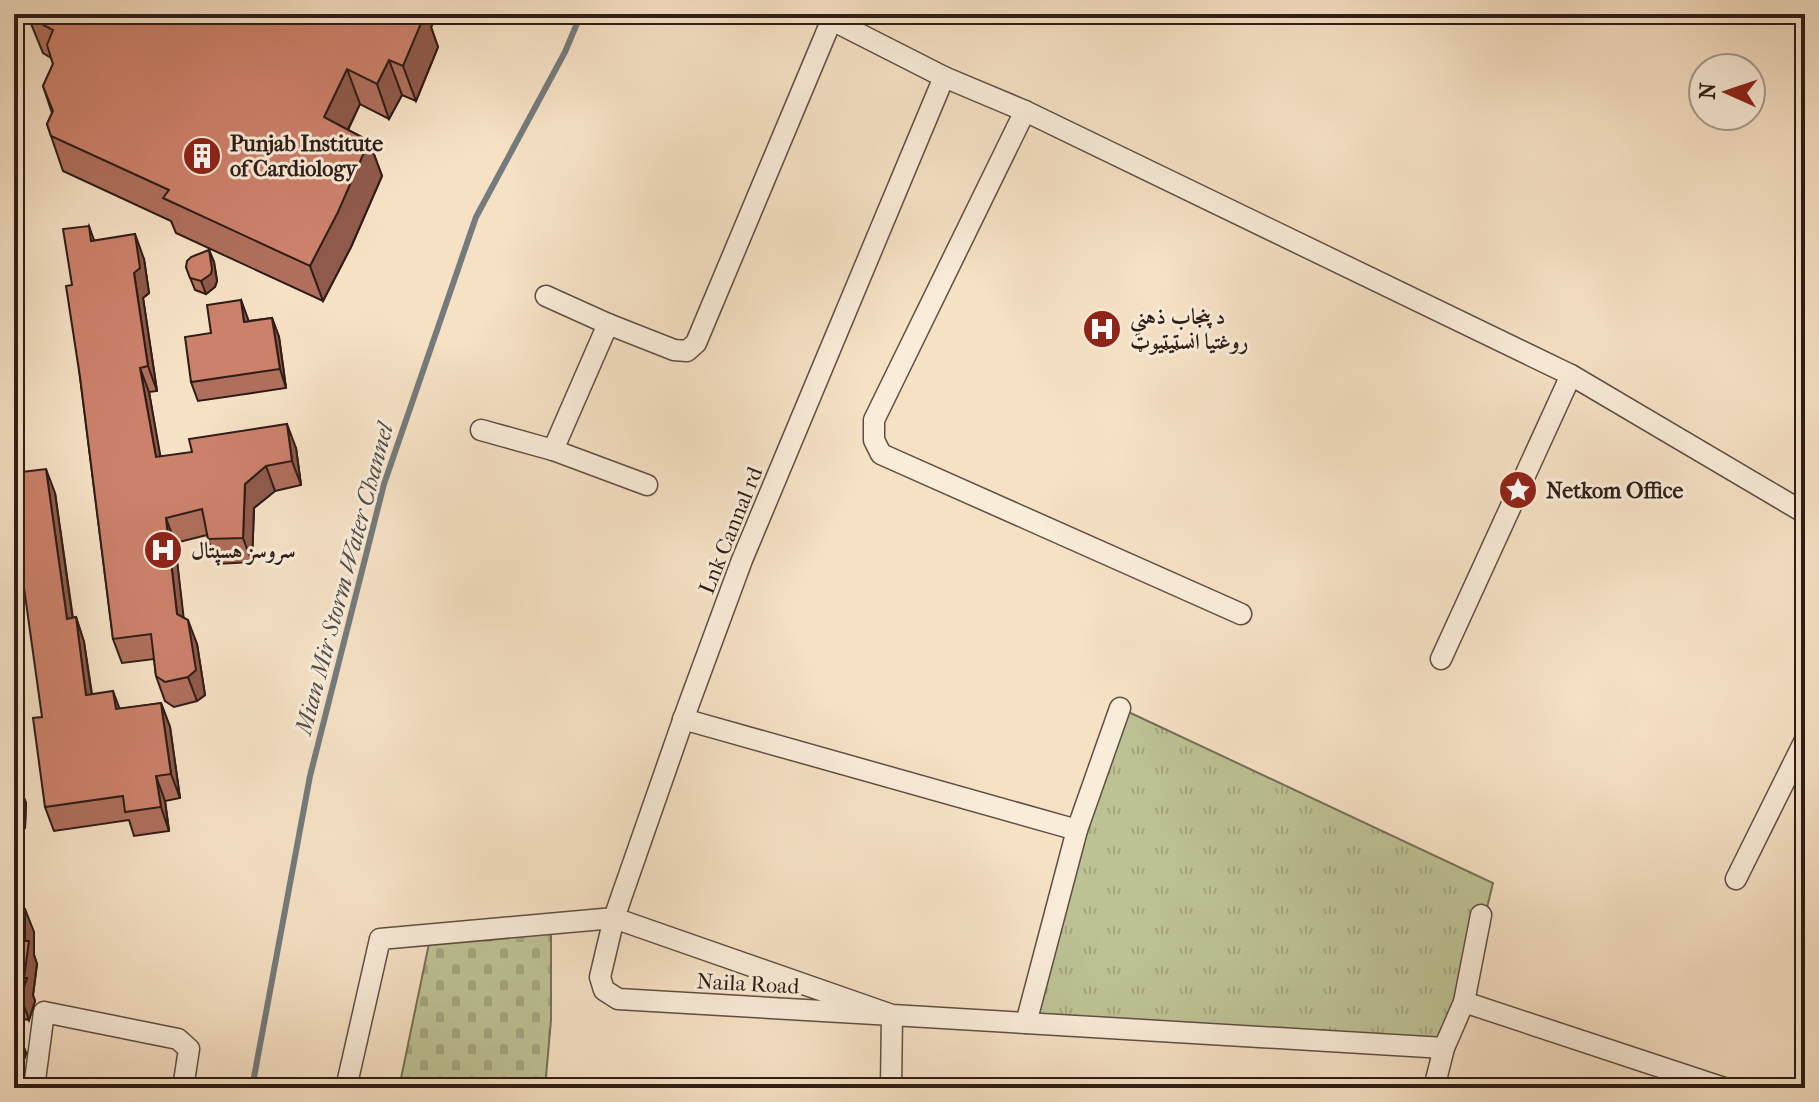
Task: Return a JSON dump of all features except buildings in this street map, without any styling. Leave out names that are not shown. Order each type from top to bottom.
[{"type":"street","points":[[546,296],[674,350],[687,351],[696,343],[826,17],[944,77],[1025,111],[1571,375],[1805,513]]},
{"type":"street","name":"Lnk Cannal rd","points":[[614,918],[742,560],[944,77]]},
{"type":"street","points":[[1025,111],[874,420],[874,440],[881,454],[1241,614]]},
{"type":"street","points":[[553,450],[608,324]]},
{"type":"street","points":[[1441,659],[1571,375]]},
{"type":"street","points":[[481,430],[553,450],[647,485]]},
{"type":"street","points":[[1026,1023],[1077,830],[1120,708]]},
{"type":"street","points":[[683,719],[1077,830]]},
{"type":"street","points":[[1736,879],[1805,740]]},
{"type":"street","points":[[1434,1088],[1444,1048],[1464,1002],[1481,915]]},
{"type":"street","points":[[346,1088],[380,939],[614,918],[892,1015],[1444,1048]]},
{"type":"street","name":"Naila Road","points":[[614,918],[600,977],[604,990],[618,999],[892,1015]]},
{"type":"street","points":[[1464,1002],[1724,1088]]},
{"type":"street","points":[[34,1088],[44,1012],[178,1039],[189,1049],[183,1088]]},
{"type":"street","points":[[891,1088],[892,1015]]},
{"type":"green space","points":[[1120,708],[1493,883],[1464,1002],[1444,1048],[1026,1023]]},
{"type":"green space","points":[[551,924],[551,1020],[545,1088],[399,1088],[432,929]]},
{"type":"waterway","name":"Mian Mir Storm Water Channel","points":[[252,1088],[310,776],[384,484],[476,217],[565,52],[581,14]]},
{"type":"place","name":"Punjab Institute of Cardiology","points":[[202,156]]},
{"type":"place","name":"د پنجاب ذهني روغتیا انسټیټیوټ","points":[[1102,329]]},
{"type":"place","name":"Netkom Office","points":[[1518,490]]},
{"type":"place","name":"سروسز ہسپتال","points":[[163,550]]}]
